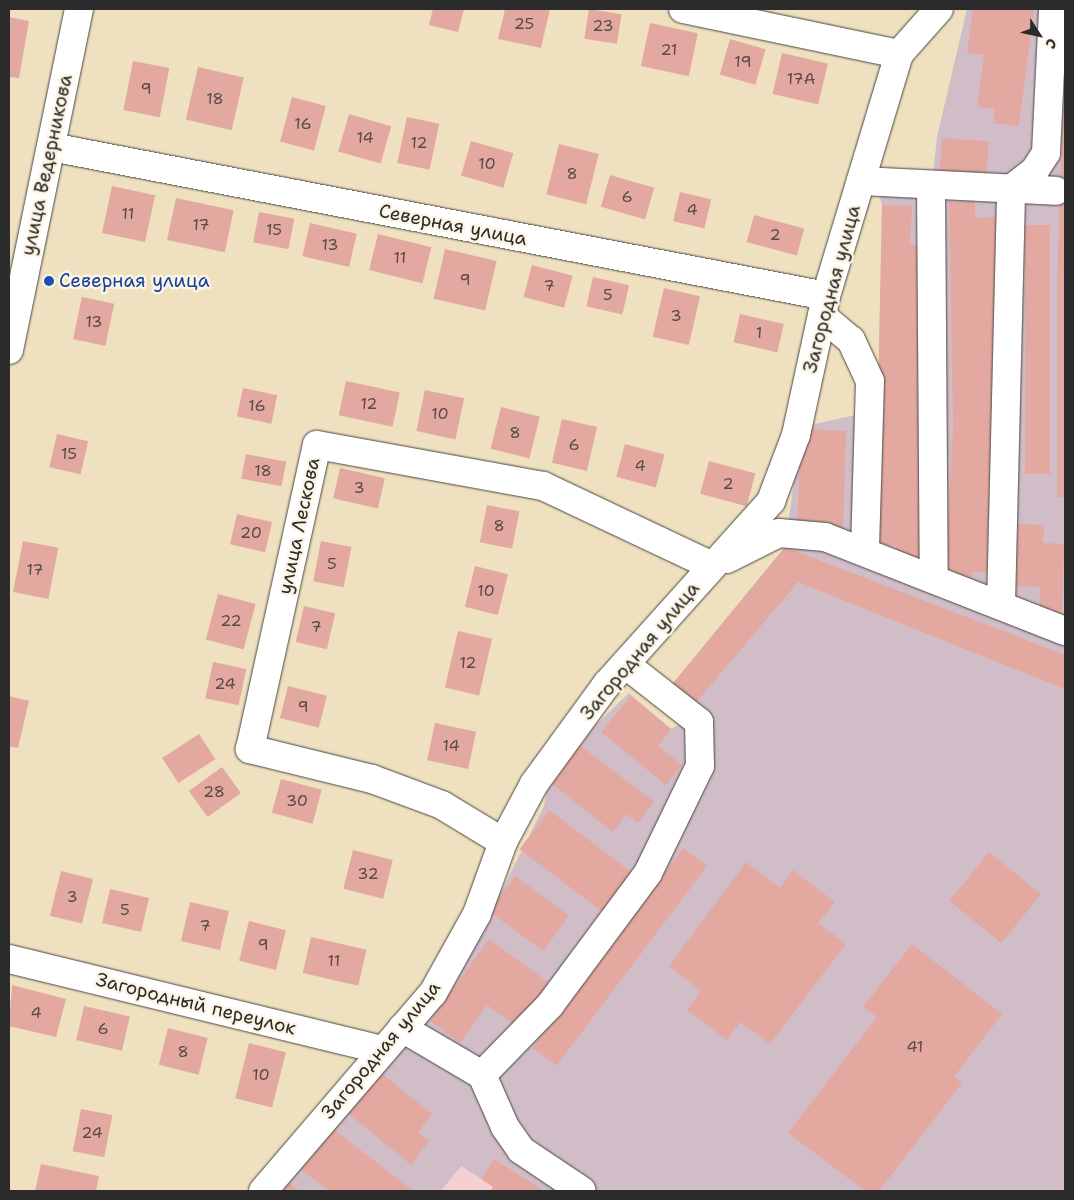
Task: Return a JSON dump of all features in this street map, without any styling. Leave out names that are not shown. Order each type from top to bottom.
[{"type":"street","name":"улица Ведерникова","points":[[9,350],[79,9]]},
{"type":"street","points":[[683,9],[900,54],[939,9]]},
{"type":"street","points":[[1010,188],[1035,170],[1046,153],[1053,9]]},
{"type":"street","name":"Загородная улица","points":[[263,1191],[433,993],[477,914],[503,842],[534,784],[625,664],[772,501],[796,435],[824,306],[900,54]]},
{"type":"street","name":"Северная улица","points":[[51,147],[824,306]]},
{"type":"street","points":[[861,181],[1056,191]]},
{"type":"street","points":[[930,185],[934,577]]},
{"type":"street","points":[[1001,604],[1010,188]]},
{"type":"street","points":[[824,306],[851,340],[870,382],[865,552]]},
{"type":"street","name":"улица Лескова","points":[[503,842],[442,804],[372,779],[250,749],[316,445],[543,486],[712,566]]},
{"type":"street","points":[[712,566],[780,532],[825,537],[934,577],[1065,631]]},
{"type":"street","points":[[482,1075],[550,1005],[648,873],[700,766],[699,722],[625,664]]},
{"type":"street","name":"Загородный переулок","points":[[9,959],[383,1050]]},
{"type":"street","points":[[402,1028],[482,1075],[505,1127],[521,1150],[582,1191]]},
{"type":"shaded area","points":[[967,9],[1065,9],[1065,1191],[500,1191],[461,1166],[441,1191],[279,1191],[426,1021],[464,966],[544,806],[548,781],[577,743],[629,693],[671,729],[700,713],[670,687],[785,547],[797,460],[806,426],[878,410],[882,205],[877,184],[932,184],[937,137]]},
{"type":"shaded area","points":[[461,1166],[500,1191],[441,1191]]},
{"type":"building","points":[[433,9],[464,9],[458,32],[429,25]]},
{"type":"building","points":[[505,9],[550,9],[541,48],[498,39]]},
{"type":"building","points":[[589,9],[622,14],[617,44],[584,39]]},
{"type":"building","points":[[973,9],[1034,9],[1019,126],[993,123],[995,109],[977,107],[984,55],[967,53]]},
{"type":"building","points":[[9,17],[29,21],[19,78],[9,77]]},
{"type":"building","points":[[650,23],[698,33],[689,76],[641,66]]},
{"type":"building","points":[[730,39],[766,49],[755,85],[720,75]]},
{"type":"building","points":[[782,53],[828,64],[818,104],[773,94]]},
{"type":"building","points":[[133,61],[169,68],[160,117],[123,110]]},
{"type":"building","points":[[198,67],[244,78],[232,130],[186,120]]},
{"type":"building","points":[[1064,80],[1065,497],[1057,497],[1057,280]]},
{"type":"building","points":[[292,97],[326,106],[314,150],[280,141]]},
{"type":"building","points":[[349,114],[391,126],[381,164],[338,151]]},
{"type":"building","points":[[407,117],[439,124],[430,170],[397,163]]},
{"type":"building","points":[[942,138],[989,141],[986,186],[939,183]]},
{"type":"building","points":[[471,141],[513,153],[503,188],[461,176]]},
{"type":"building","points":[[559,144],[599,154],[586,204],[546,194]]},
{"type":"building","points":[[610,175],[654,188],[645,219],[601,207]]},
{"type":"building","points":[[112,186],[155,195],[145,242],[102,233]]},
{"type":"building","points":[[680,192],[711,199],[704,228],[673,221]]},
{"type":"building","points":[[176,198],[234,210],[225,252],[167,240]]},
{"type":"building","points":[[949,202],[975,202],[975,218],[998,217],[993,573],[972,572],[971,580],[945,577],[953,426]]},
{"type":"building","points":[[882,205],[912,206],[910,245],[929,246],[922,562],[895,562],[896,546],[875,545]]},
{"type":"building","points":[[259,212],[294,219],[288,249],[253,242]]},
{"type":"building","points":[[754,215],[804,228],[797,256],[747,242]]},
{"type":"building","points":[[310,223],[357,234],[349,267],[302,256]]},
{"type":"building","points":[[1025,225],[1050,225],[1050,474],[1025,474]]},
{"type":"building","points":[[378,234],[431,247],[422,283],[369,270]]},
{"type":"building","points":[[445,249],[497,261],[485,311],[434,299]]},
{"type":"building","points":[[532,265],[573,276],[564,308],[523,297]]},
{"type":"building","points":[[593,277],[629,285],[622,315],[586,306]]},
{"type":"building","points":[[664,288],[700,296],[689,345],[653,337]]},
{"type":"building","points":[[82,297],[114,304],[105,346],[73,339]]},
{"type":"building","points":[[740,314],[784,324],[777,352],[733,342]]},
{"type":"building","points":[[346,381],[400,392],[393,427],[339,415]]},
{"type":"building","points":[[243,388],[277,395],[271,424],[237,416]]},
{"type":"building","points":[[425,390],[464,398],[455,439],[416,431]]},
{"type":"building","points":[[501,407],[540,417],[529,458],[491,449]]},
{"type":"building","points":[[562,419],[597,427],[587,471],[552,463]]},
{"type":"building","points":[[807,429],[846,431],[843,533],[797,530],[800,457]]},
{"type":"building","points":[[57,434],[88,441],[81,474],[49,467]]},
{"type":"building","points":[[625,444],[665,455],[656,487],[616,477]]},
{"type":"building","points":[[246,454],[286,462],[281,486],[241,479]]},
{"type":"building","points":[[709,461],[755,473],[747,506],[700,494]]},
{"type":"building","points":[[340,468],[385,478],[378,509],[333,498]]},
{"type":"building","points":[[487,505],[519,511],[512,549],[480,542]]},
{"type":"building","points":[[237,514],[272,522],[265,552],[230,544]]},
{"type":"building","points":[[1018,524],[1044,525],[1043,543],[1064,544],[1062,615],[1039,615],[1040,587],[1015,586]]},
{"type":"building","points":[[23,541],[58,548],[48,599],[13,592]]},
{"type":"building","points":[[321,541],[351,547],[344,587],[313,581]]},
{"type":"building","points":[[785,547],[1065,655],[1065,689],[798,582],[694,705],[670,687]]},
{"type":"building","points":[[475,566],[508,574],[498,615],[465,607]]},
{"type":"building","points":[[218,594],[256,604],[244,649],[206,639]]},
{"type":"building","points":[[304,606],[335,613],[327,649],[296,642]]},
{"type":"building","points":[[458,631],[492,639],[479,695],[445,688]]},
{"type":"building","points":[[213,662],[246,669],[239,705],[205,698]]},
{"type":"building","points":[[288,686],[327,696],[319,728],[280,718]]},
{"type":"building","points":[[9,696],[29,701],[18,748],[9,746]]},
{"type":"building","points":[[631,696],[671,729],[658,746],[682,765],[666,785],[601,732]]},
{"type":"building","points":[[435,723],[476,732],[468,769],[427,760]]},
{"type":"building","points":[[199,734],[215,759],[178,783],[162,758]]},
{"type":"building","points":[[577,743],[654,802],[638,823],[626,814],[613,832],[548,781]]},
{"type":"building","points":[[222,767],[241,793],[208,817],[189,791]]},
{"type":"building","points":[[281,779],[322,790],[313,824],[272,813]]},
{"type":"building","points":[[549,810],[634,874],[604,913],[520,849]]},
{"type":"building","points":[[683,848],[707,866],[557,1066],[533,1048]]},
{"type":"building","points":[[353,850],[393,860],[383,899],[343,889]]},
{"type":"building","points":[[989,852],[1041,894],[1001,943],[949,901]]},
{"type":"building","points":[[746,862],[780,888],[793,870],[835,902],[818,923],[846,944],[770,1044],[740,1022],[727,1040],[687,1010],[701,991],[669,966]]},
{"type":"building","points":[[61,871],[93,879],[82,924],[50,916]]},
{"type":"building","points":[[515,876],[569,915],[543,951],[489,912]]},
{"type":"building","points":[[110,889],[149,898],[141,932],[102,923]]},
{"type":"building","points":[[190,902],[229,911],[220,950],[181,941]]},
{"type":"building","points":[[249,921],[286,930],[276,970],[239,961]]},
{"type":"building","points":[[311,937],[367,950],[358,986],[303,973]]},
{"type":"building","points":[[489,939],[552,985],[520,1029],[487,1005],[460,1043],[430,1021]]},
{"type":"building","points":[[912,944],[1002,1014],[954,1077],[962,1083],[879,1191],[865,1191],[788,1133],[877,1017],[863,1007]]},
{"type":"building","points":[[12,985],[66,999],[56,1037],[9,1026]]},
{"type":"building","points":[[84,1006],[130,1017],[122,1051],[76,1040]]},
{"type":"building","points":[[168,1028],[208,1038],[199,1075],[159,1065]]},
{"type":"building","points":[[249,1043],[286,1052],[272,1107],[235,1098]]},
{"type":"building","points":[[381,1073],[432,1114],[418,1132],[429,1141],[411,1165],[348,1113]]},
{"type":"building","points":[[81,1109],[112,1115],[104,1157],[73,1151]]},
{"type":"building","points":[[332,1128],[412,1190],[329,1191],[300,1169]]},
{"type":"building","points":[[494,1159],[544,1191],[490,1191],[493,1187],[481,1179]]},
{"type":"building","points":[[41,1164],[99,1176],[96,1191],[35,1191]]},
{"type":"building","points":[[289,1183],[299,1191],[283,1191]]},
{"type":"place","name":"Северная улица","points":[[49,281]]}]
